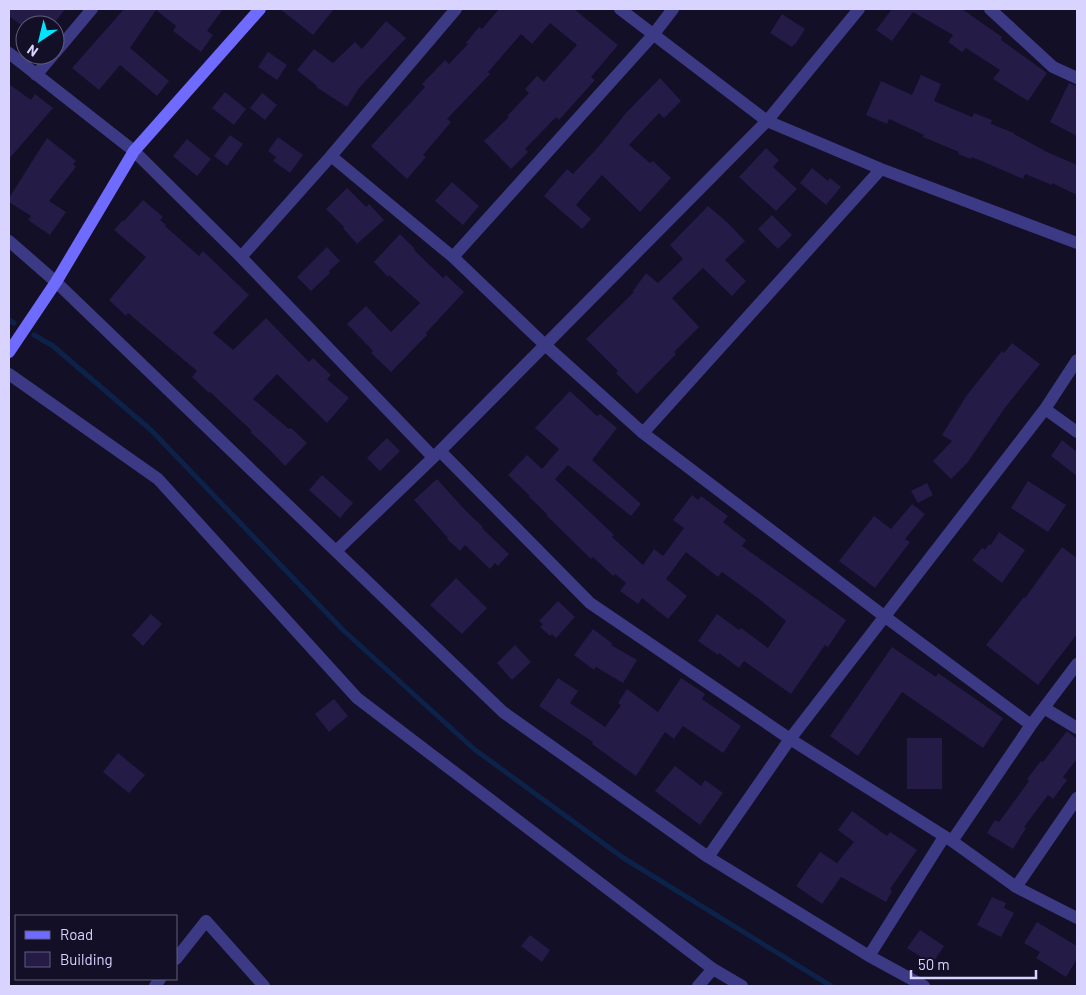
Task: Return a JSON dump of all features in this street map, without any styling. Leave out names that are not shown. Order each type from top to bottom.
[{"type":"street","points":[[65,41],[92,9]]},
{"type":"street","points":[[9,352],[56,282],[134,151],[260,9]]},
{"type":"street","points":[[241,257],[331,156],[456,9]]},
{"type":"street","points":[[620,9],[766,121],[881,169],[1077,242]]},
{"type":"street","points":[[453,257],[653,36],[673,9]]},
{"type":"street","points":[[336,551],[436,454],[766,121],[859,9]]},
{"type":"street","points":[[990,9],[1053,67],[1077,78]]},
{"type":"street","points":[[9,53],[134,151],[436,454],[590,603],[790,740],[948,839],[1016,887],[1077,918]]},
{"type":"street","points":[[36,75],[45,65]]},
{"type":"street","points":[[331,156],[453,257],[544,344],[643,433],[1031,725]]},
{"type":"street","points":[[643,433],[881,169]]},
{"type":"street","points":[[9,241],[56,282],[503,712],[708,857],[869,956],[924,986]]},
{"type":"street","points":[[708,857],[790,740],[1045,409],[1077,360]]},
{"type":"street","points":[[9,374],[158,479],[357,698],[713,969],[742,986]]},
{"type":"street","points":[[1045,409],[1077,432]]},
{"type":"street","points":[[869,956],[948,839],[1077,664]]},
{"type":"street","points":[[1044,708],[1077,728]]},
{"type":"street","points":[[1016,887],[1077,798]]},
{"type":"street","points":[[178,956],[206,921],[264,986]]},
{"type":"street","points":[[698,986],[713,969]]},
{"type":"building","points":[[9,9],[65,9],[60,15],[15,15],[15,20],[9,16]]},
{"type":"building","points":[[124,9],[223,9],[207,31],[213,35],[201,52],[173,31],[176,26],[156,10],[130,48],[169,81],[157,96],[120,65],[99,90],[72,68]]},
{"type":"building","points":[[280,9],[334,9],[313,35]]},
{"type":"building","points":[[499,9],[574,9],[618,45],[591,77],[595,80],[559,120],[556,117],[525,149],[528,152],[511,169],[484,141],[509,117],[507,116],[529,93],[525,89],[537,76],[544,82],[577,45],[550,23],[532,44],[521,34],[488,72],[490,74],[447,119],[451,122],[423,155],[426,157],[407,179],[371,146],[425,87],[422,84],[445,60],[449,64],[468,44],[466,43],[479,27],[482,29]]},
{"type":"building","points":[[892,9],[962,9],[1002,37],[1001,40],[1047,73],[1028,101],[993,79],[1000,70],[966,48],[962,52],[948,42],[953,35],[913,12],[892,41],[876,30]]},
{"type":"building","points":[[782,14],[805,29],[792,47],[770,33]]},
{"type":"building","points":[[386,21],[406,38],[359,88],[347,107],[316,87],[297,70],[314,49],[333,63],[355,42],[362,49]]},
{"type":"building","points":[[268,52],[287,65],[277,80],[258,67]]},
{"type":"building","points":[[921,75],[941,84],[934,101],[972,117],[974,113],[992,120],[991,124],[1014,133],[1047,152],[1077,165],[1077,195],[1052,183],[1052,185],[1025,174],[1023,179],[972,157],[971,159],[958,154],[959,152],[923,137],[924,135],[889,119],[887,124],[866,115],[881,81],[912,95]]},
{"type":"building","points":[[660,78],[681,101],[664,118],[659,113],[629,145],[650,163],[653,161],[671,178],[640,212],[602,175],[576,205],[591,219],[582,229],[544,196],[567,169],[573,174],[626,113]]},
{"type":"building","points":[[1069,83],[1077,86],[1077,136],[1050,122]]},
{"type":"building","points":[[9,84],[31,100],[35,94],[53,108],[9,159]]},
{"type":"building","points":[[225,92],[246,109],[234,125],[212,108]]},
{"type":"building","points":[[262,93],[277,105],[265,120],[250,108]]},
{"type":"building","points":[[230,135],[243,144],[227,166],[214,156]]},
{"type":"building","points":[[278,137],[303,155],[290,173],[273,161],[276,157],[268,151]]},
{"type":"building","points":[[47,138],[76,161],[73,164],[76,167],[49,201],[66,212],[50,235],[28,220],[31,216],[9,202],[9,198]]},
{"type":"building","points":[[187,139],[211,159],[197,176],[173,156]]},
{"type":"building","points":[[766,148],[779,160],[773,167],[797,189],[776,211],[739,177]]},
{"type":"building","points":[[812,168],[828,181],[830,178],[841,187],[826,205],[800,183]]},
{"type":"building","points":[[452,182],[479,206],[463,225],[435,201]]},
{"type":"building","points":[[347,188],[366,207],[369,204],[384,220],[357,244],[344,227],[326,209]]},
{"type":"building","points":[[143,200],[163,217],[160,220],[165,226],[199,256],[203,251],[249,295],[213,333],[233,350],[266,318],[309,362],[313,358],[331,375],[327,379],[349,398],[327,423],[277,374],[253,399],[289,429],[291,428],[307,443],[285,466],[250,432],[252,431],[192,377],[197,371],[128,313],[126,316],[109,300],[146,257],[114,230]]},
{"type":"building","points":[[708,206],[745,241],[725,260],[746,281],[732,296],[703,268],[672,298],[699,327],[637,394],[616,373],[618,371],[586,339],[634,292],[646,273],[658,283],[683,259],[670,245]]},
{"type":"building","points":[[772,215],[792,235],[778,249],[758,229]]},
{"type":"building","points":[[400,234],[443,278],[446,275],[464,292],[426,333],[427,335],[391,372],[371,353],[373,351],[347,324],[366,306],[391,332],[420,303],[389,275],[388,277],[374,262]]},
{"type":"building","points":[[327,247],[340,261],[311,291],[297,277]]},
{"type":"building","points":[[1012,343],[1040,364],[1004,409],[968,462],[951,479],[933,461],[952,441],[942,435],[967,395],[1002,351],[1004,353]]},
{"type":"building","points":[[570,391],[597,416],[600,414],[617,428],[592,460],[641,504],[631,516],[568,465],[555,479],[614,535],[612,537],[643,565],[654,549],[663,556],[684,528],[673,520],[692,495],[698,500],[701,496],[728,516],[723,522],[746,540],[742,546],[846,620],[828,647],[825,645],[791,694],[744,661],[739,668],[719,653],[718,655],[698,641],[717,614],[739,630],[741,628],[768,648],[786,621],[759,599],[722,572],[718,577],[686,552],[666,579],[687,596],[668,619],[642,598],[638,604],[620,591],[626,583],[615,574],[613,576],[593,557],[591,559],[508,475],[527,455],[542,469],[559,449],[535,428]]},
{"type":"building","points":[[387,438],[400,451],[380,471],[367,458]]},
{"type":"building","points":[[1062,440],[1077,452],[1077,476],[1051,456]]},
{"type":"building","points":[[322,475],[353,503],[340,518],[309,490]]},
{"type":"building","points":[[437,479],[509,554],[498,566],[495,563],[490,569],[465,545],[460,551],[447,539],[414,500]]},
{"type":"building","points":[[1028,481],[1066,505],[1048,532],[1011,508]]},
{"type":"building","points":[[927,483],[933,495],[918,503],[911,491]]},
{"type":"building","points":[[912,504],[925,514],[905,539],[910,542],[875,588],[839,561],[874,516],[891,529]]},
{"type":"building","points":[[999,532],[1025,550],[1002,583],[972,560],[982,548],[985,550],[989,544],[991,545]]},
{"type":"building","points":[[1062,547],[1077,558],[1077,634],[1038,685],[986,645],[1025,598]]},
{"type":"building","points":[[456,578],[487,608],[462,634],[430,605]]},
{"type":"building","points":[[558,601],[575,617],[556,638],[552,634],[550,636],[540,627],[543,624],[539,621]]},
{"type":"building","points":[[151,614],[162,624],[143,646],[132,635]]},
{"type":"building","points":[[593,629],[613,644],[611,645],[637,660],[623,683],[596,667],[594,670],[574,655]]},
{"type":"building","points":[[515,645],[531,662],[512,680],[497,663]]},
{"type":"building","points":[[892,647],[936,677],[938,673],[1003,718],[983,748],[902,692],[858,756],[830,736]]},
{"type":"building","points":[[558,678],[578,691],[570,703],[605,727],[621,705],[618,703],[627,689],[658,712],[681,678],[705,694],[702,699],[741,726],[723,753],[683,726],[674,739],[665,732],[636,776],[592,744],[593,742],[539,706]]},
{"type":"building","points":[[334,699],[348,716],[329,732],[315,714]]},
{"type":"building","points":[[1067,731],[1077,739],[1077,759],[1063,777],[1067,780],[1053,799],[1048,795],[1024,827],[1026,828],[1013,849],[987,833],[995,820],[999,822],[1029,781],[1027,779]]},
{"type":"building","points":[[907,738],[942,738],[942,789],[907,789]]},
{"type":"building","points":[[118,753],[145,775],[129,793],[103,772]]},
{"type":"building","points":[[675,766],[701,786],[705,780],[723,793],[700,825],[655,791]]},
{"type":"building","points":[[852,811],[887,836],[890,832],[917,850],[890,889],[892,891],[886,902],[841,877],[822,904],[796,886],[820,852],[837,863],[854,842],[838,830]]},
{"type":"building","points":[[992,897],[1006,903],[1004,908],[1014,913],[1001,937],[977,925]]},
{"type":"building","points":[[1037,922],[1077,946],[1077,959],[1066,977],[1036,958],[1040,952],[1024,943]]},
{"type":"building","points":[[920,930],[944,946],[932,964],[907,948]]},
{"type":"building","points":[[530,935],[550,950],[542,962],[521,946]]},
{"type":"waterway","points":[[9,320],[14,323]]},
{"type":"waterway","points":[[34,335],[53,346],[151,430],[343,630],[474,749],[622,857],[831,986]]}]
